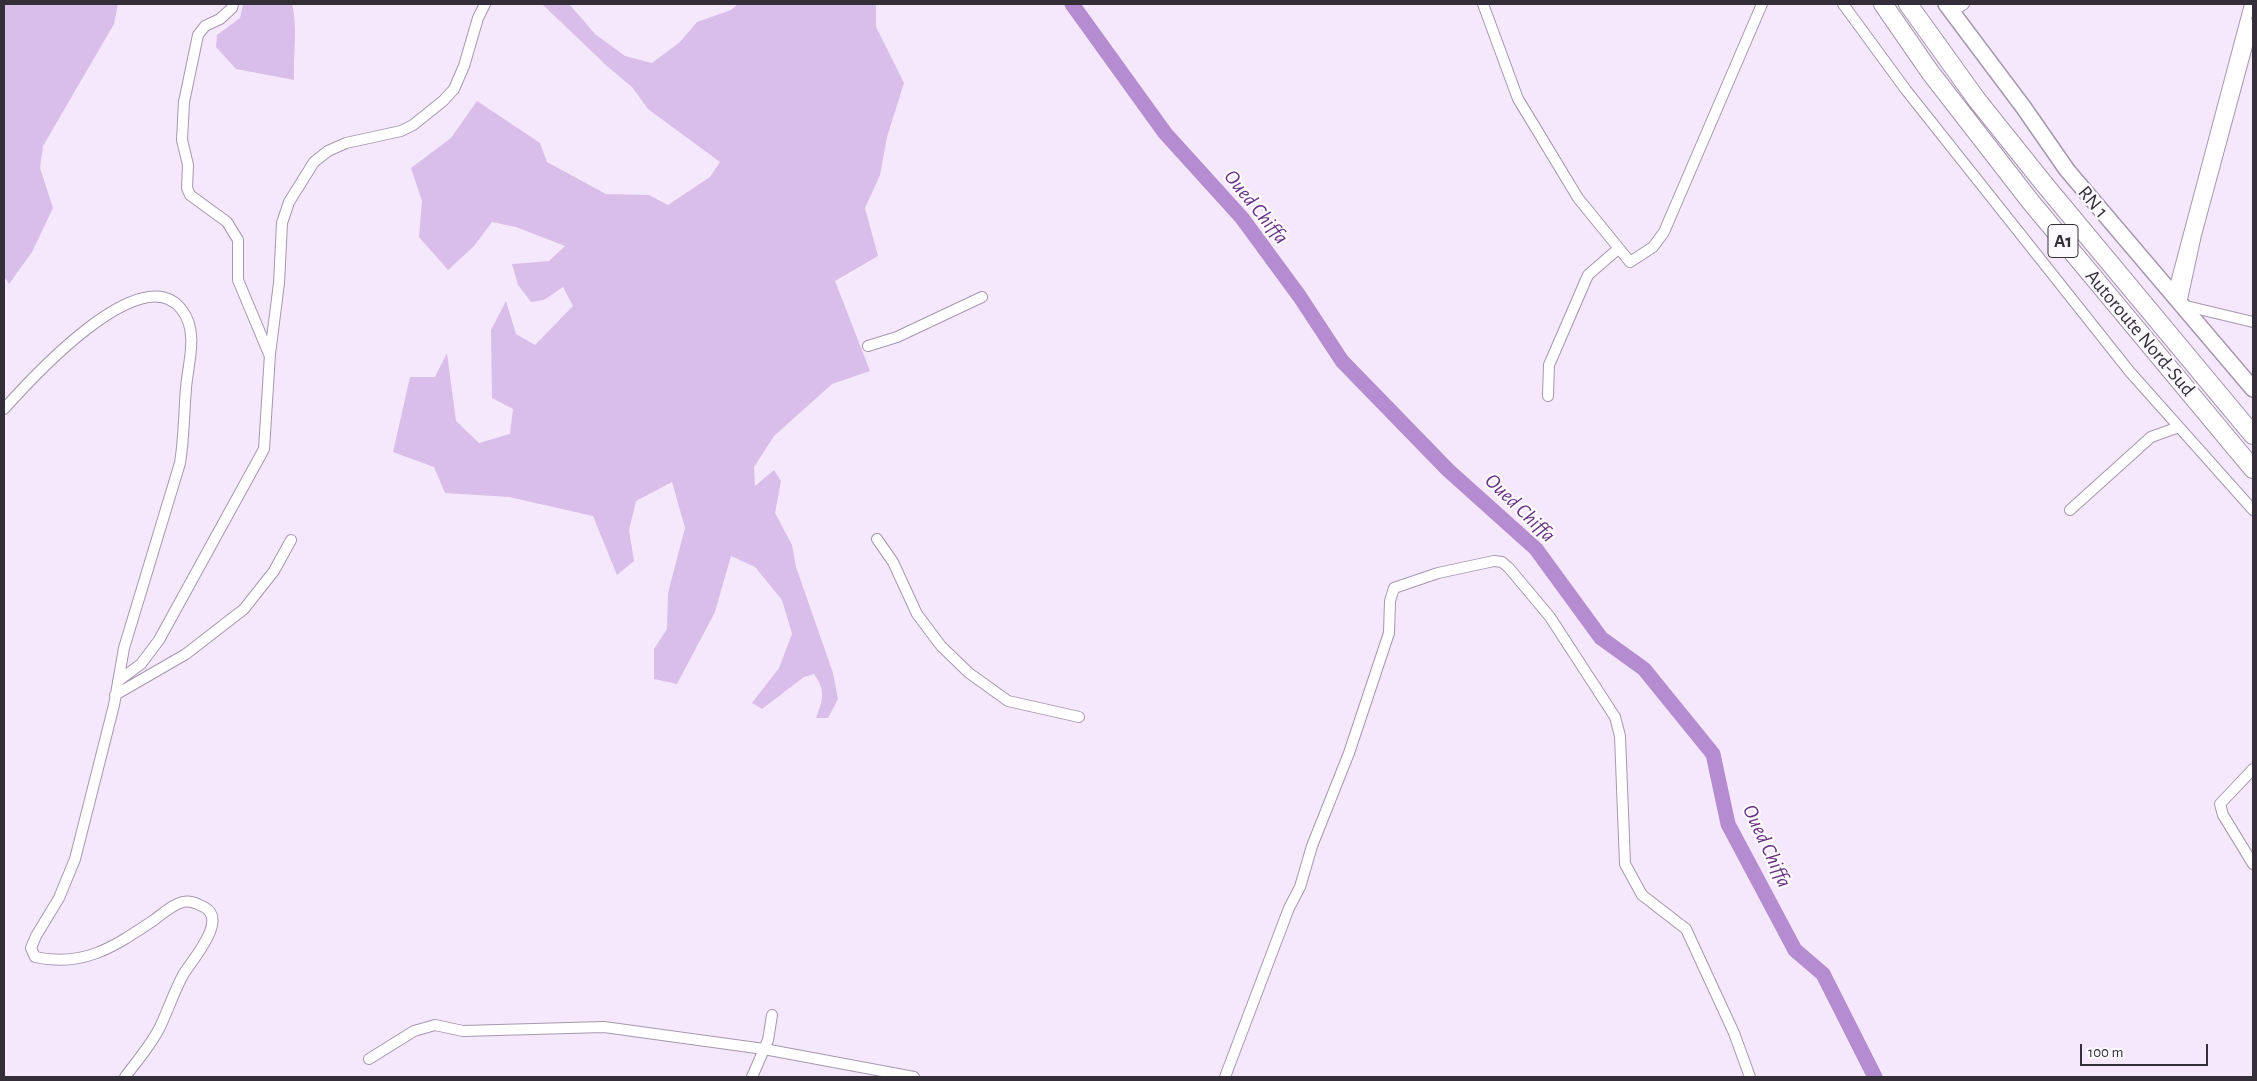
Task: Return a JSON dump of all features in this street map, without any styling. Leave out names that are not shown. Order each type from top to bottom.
[{"type":"highway","name":"Autoroute Nord-Sud","points":[[1883,4],[1930,72],[2030,201],[2253,469]]},
{"type":"highway","name":"Autoroute Nord-Sud","points":[[1908,4],[1977,100],[2045,185],[2253,435]]},
{"type":"main road","name":"RN 1","points":[[1954,6],[2067,170],[2253,389]]},
{"type":"street","points":[[233,4],[232,8],[220,19],[205,26],[198,35],[184,102],[182,140],[188,165],[187,188],[190,195],[227,222],[238,240],[238,280],[270,354]]},
{"type":"street","points":[[118,681],[141,664],[159,640],[264,450],[270,354],[279,283],[282,224],[289,202],[314,162],[328,151],[346,143],[401,131],[413,125],[443,101],[454,89],[464,66],[478,18],[485,4]]},
{"type":"street","points":[[1483,4],[1522,105],[1578,198],[1630,262],[1653,247],[1664,232],[1762,4]]},
{"type":"street","points":[[1844,4],[1906,90],[2130,372],[2253,510]]},
{"type":"street","points":[[2179,301],[2250,4]]},
{"type":"street","points":[[2179,301],[2253,24]]},
{"type":"street","points":[[1548,396],[1549,365],[1588,275],[1618,249]]},
{"type":"street","points":[[4,409],[39,372],[102,317],[122,304],[142,297],[166,297],[182,310],[191,332],[191,350],[186,388],[185,432],[180,463],[124,648],[116,695],[75,859],[59,898],[36,936],[31,948],[35,957],[66,961],[92,956],[126,938],[182,902],[193,902],[208,909],[213,920],[210,935],[183,975],[159,1028],[125,1077]]},
{"type":"street","points":[[868,346],[897,337],[982,297]]},
{"type":"street","points":[[2179,301],[2253,322]]},
{"type":"street","points":[[2070,510],[2151,437],[2179,427]]},
{"type":"street","points":[[877,539],[893,562],[916,614],[941,646],[969,673],[1008,701],[1079,717]]},
{"type":"street","points":[[116,695],[186,654],[244,608],[274,571],[291,540]]},
{"type":"street","points":[[1224,1077],[1289,908],[1300,887],[1312,846],[1350,753],[1389,634],[1390,601],[1394,588],[1438,573],[1494,561],[1502,562],[1509,568],[1550,617],[1615,717],[1620,736],[1626,864],[1642,894],[1686,929],[1734,1033],[1750,1077]]},
{"type":"street","points":[[2253,769],[2220,804],[2223,814],[2253,864]]},
{"type":"street","points":[[752,1077],[764,1049],[772,1015]]},
{"type":"street","points":[[369,1059],[414,1032],[435,1026],[463,1031],[604,1027],[764,1049],[914,1077]]},
{"type":"shaded area","points":[[4,4],[118,4],[114,24],[43,146],[40,168],[53,208],[32,252],[9,284],[4,276]]},
{"type":"shaded area","points":[[243,4],[292,4],[295,32],[294,80],[236,69],[216,47],[217,35],[240,18]]},
{"type":"shaded area","points":[[542,4],[569,4],[595,34],[625,56],[652,63],[680,42],[697,22],[731,10],[738,4],[876,4],[876,27],[904,83],[887,137],[880,175],[865,208],[878,256],[835,281],[870,371],[832,384],[774,436],[754,467],[755,486],[774,470],[781,481],[775,513],[792,545],[796,567],[833,673],[838,699],[828,718],[816,718],[822,691],[814,674],[804,677],[762,709],[752,703],[779,668],[792,634],[782,600],[755,567],[731,556],[715,612],[677,684],[654,679],[654,649],[667,629],[668,593],[685,528],[672,482],[636,501],[629,530],[634,561],[617,575],[593,516],[509,497],[445,493],[434,467],[393,452],[410,377],[435,377],[447,353],[456,421],[479,443],[510,434],[513,409],[492,398],[491,330],[506,301],[516,334],[535,345],[573,306],[563,287],[544,300],[531,302],[518,285],[512,264],[549,261],[565,246],[516,227],[492,222],[474,246],[448,270],[419,237],[422,201],[411,168],[451,138],[477,101],[540,143],[547,162],[606,194],[649,195],[668,205],[710,177],[720,162],[648,109],[632,87],[608,67]]},
{"type":"waterway","name":"Oued Chiffa","points":[[1072,4],[1165,133],[1242,218],[1300,297],[1342,361],[1448,470],[1536,549],[1601,638],[1644,669],[1713,754],[1728,824],[1795,950],[1823,974],[1875,1077]]}]
